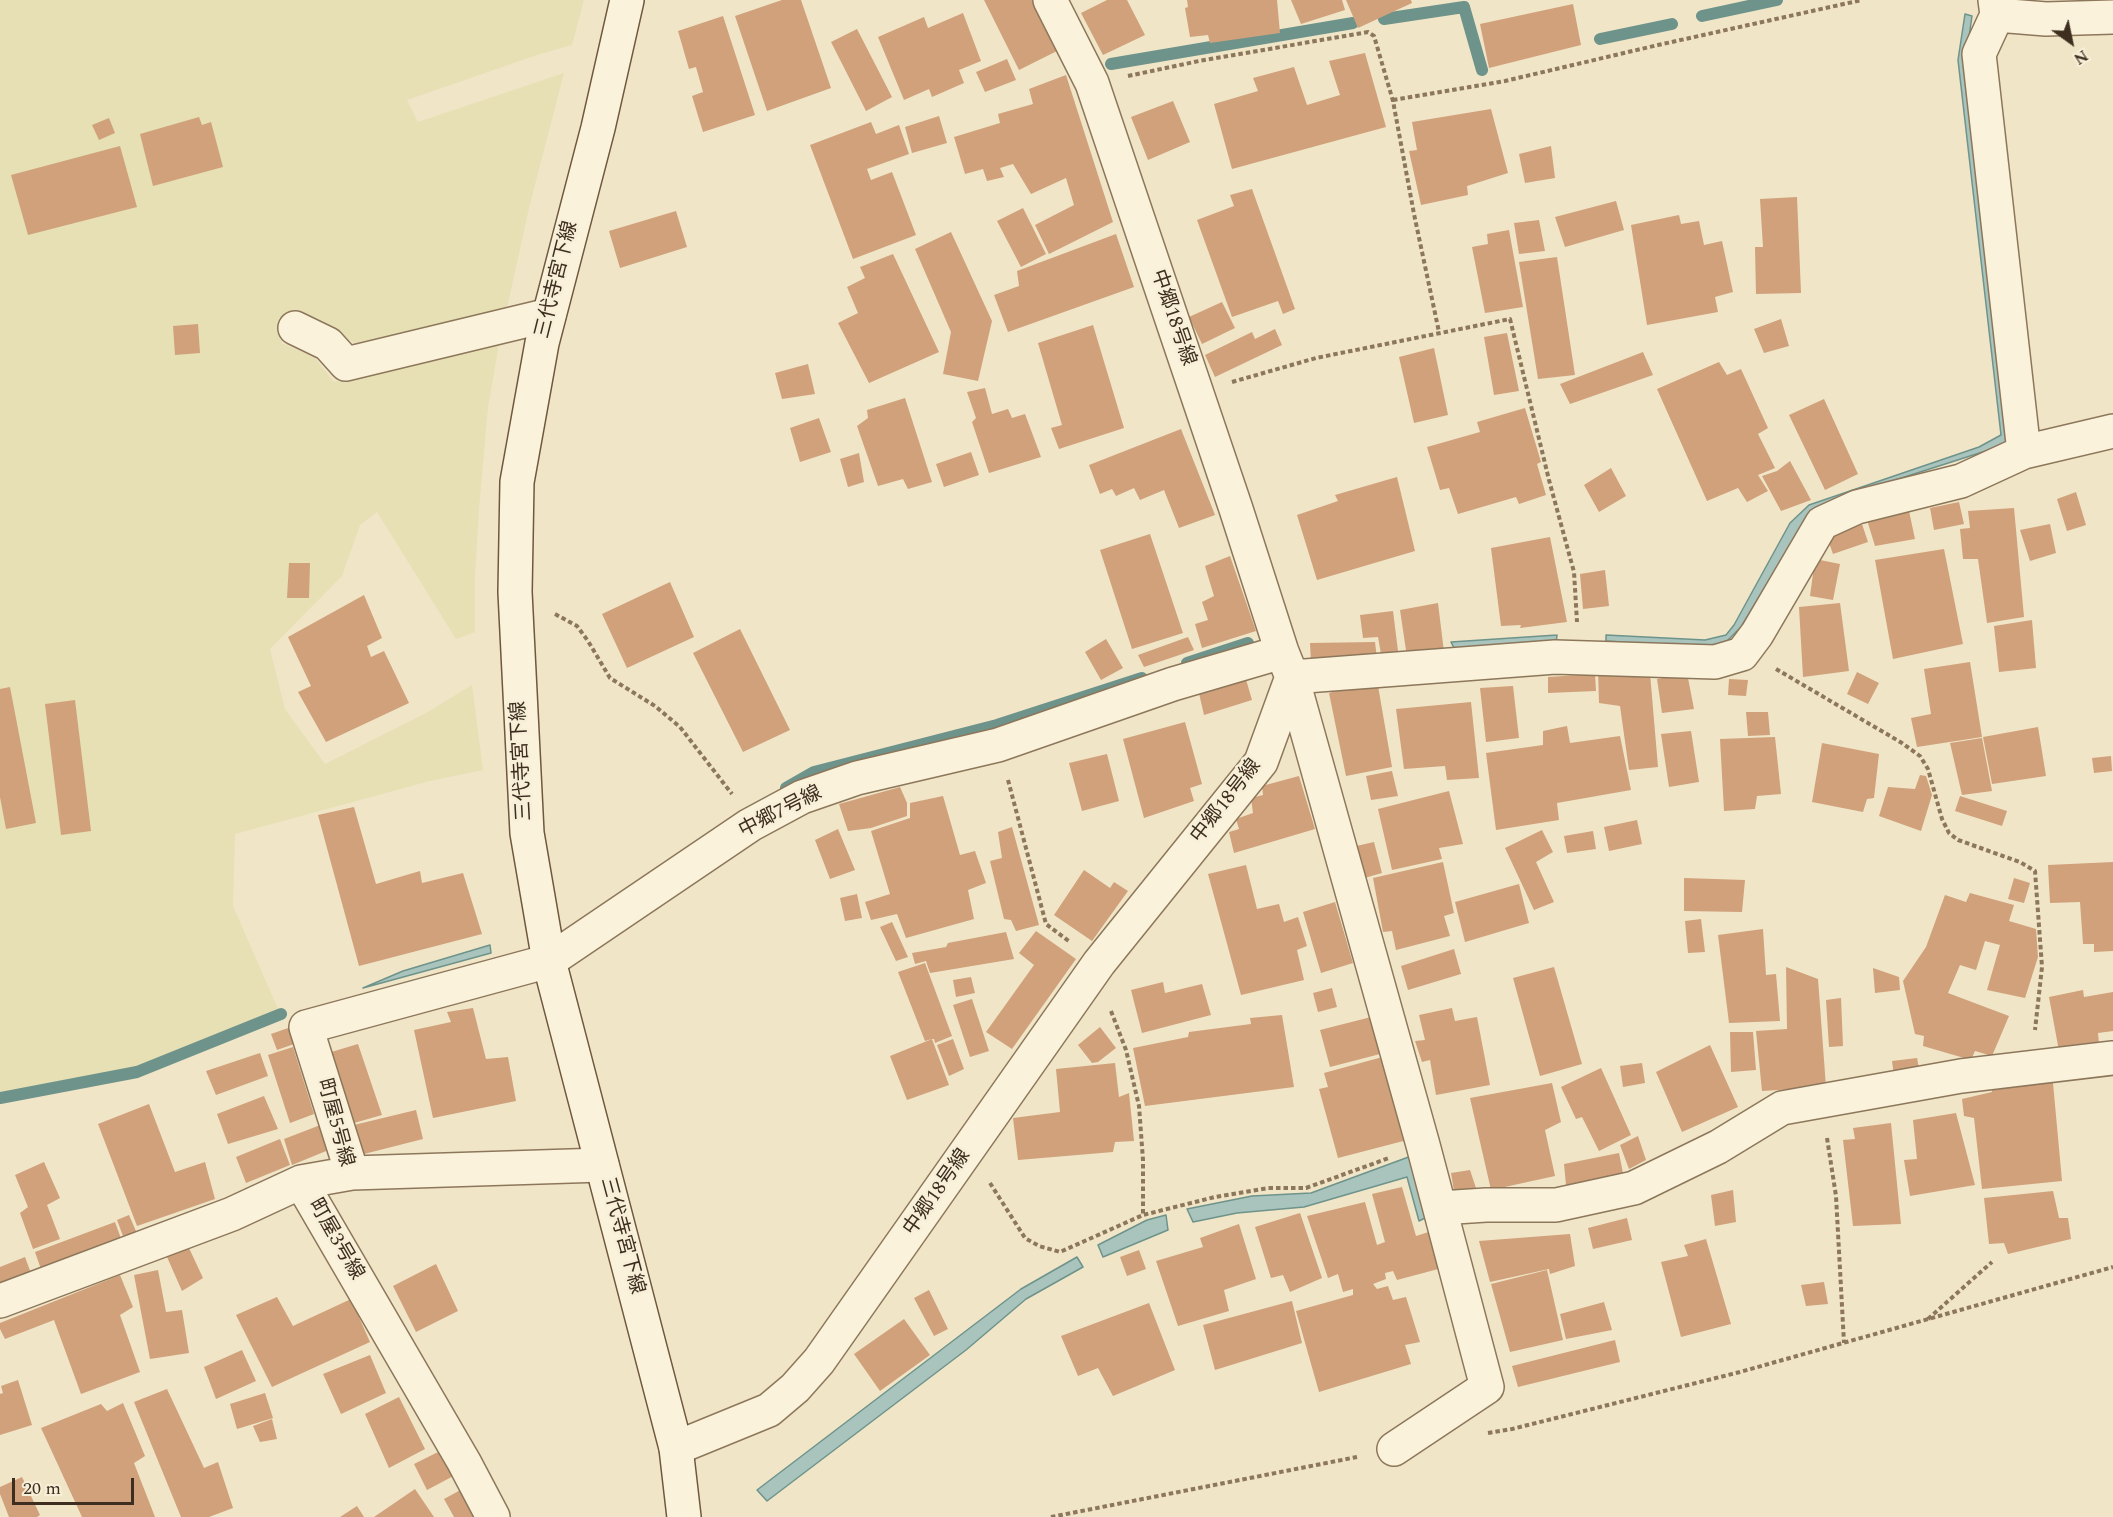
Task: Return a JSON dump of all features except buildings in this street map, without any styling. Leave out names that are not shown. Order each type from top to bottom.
[{"type":"street","name":"三代寺宮下線","points":[[627,0],[598,128],[542,343],[517,482],[515,592],[527,833],[549,961],[676,1448],[684,1517]]},
{"type":"street","name":"中郷18号線","points":[[676,1448],[769,1410],[795,1389],[819,1361],[1095,968],[1261,762],[1287,664],[1092,83],[1050,0]]},
{"type":"street","points":[[2024,452],[1979,54],[1996,7],[2046,19],[2113,17]]},
{"type":"street","points":[[295,328],[328,344],[346,364],[549,315]]},
{"type":"street","points":[[1744,651],[1758,634],[1822,524],[1857,507],[1961,481],[2024,452],[2113,431]]},
{"type":"street","name":"中郷7号線","points":[[306,1026],[549,961],[750,825],[802,797],[857,778],[999,745],[1173,684],[1287,664],[1555,657],[1715,662],[1742,654],[1744,651]]},
{"type":"street","points":[[1287,664],[1423,1145],[1487,1387],[1394,1449]]},
{"type":"street","name":"町屋5号線","points":[[301,1182],[352,1173],[306,1026]]},
{"type":"street","points":[[1440,1208],[1486,1205],[1556,1205],[1634,1188],[1718,1146],[1782,1108],[1961,1076],[2113,1058]]},
{"type":"street","points":[[352,1173],[602,1165]]},
{"type":"street","name":"町屋3号線","points":[[0,1301],[232,1214],[301,1182],[464,1461],[493,1517]]},
{"type":"path","points":[[1393,100],[1505,81],[1862,0]]},
{"type":"path","points":[[1092,83],[1199,61],[1368,32],[1374,36],[1393,100],[1439,332]]},
{"type":"path","points":[[1197,393],[1282,366],[1510,319],[1574,572],[1580,659]]},
{"type":"path","points":[[515,592],[577,626],[610,678],[655,706],[680,727],[731,792],[750,825]]},
{"type":"path","points":[[1744,651],[1902,743],[1920,756],[1928,769],[1948,833],[1958,840],[2020,862],[2035,871],[2042,967],[2031,1068]]},
{"type":"path","points":[[999,745],[1046,924],[1095,968],[1126,1050],[1139,1107],[1143,1160],[1143,1215]]},
{"type":"path","points":[[1818,1101],[1832,1158],[1845,1343]]},
{"type":"path","points":[[969,1150],[1025,1238],[1039,1246],[1060,1252],[1143,1215],[1215,1197],[1268,1188],[1306,1188],[1423,1145]]},
{"type":"path","points":[[1926,1320],[1992,1262]]},
{"type":"path","points":[[1480,1435],[1706,1381],[2113,1267]]},
{"type":"path","points":[[1052,1517],[1394,1449]]},
{"type":"shaded area","points":[[0,0],[584,0],[572,45],[407,100],[418,122],[564,73],[529,208],[507,308],[355,343],[292,310],[281,343],[314,357],[334,382],[499,344],[488,407],[479,509],[475,575],[475,632],[456,639],[377,512],[360,525],[342,576],[270,649],[285,709],[325,764],[426,713],[472,685],[483,770],[430,781],[235,834],[233,906],[278,1009],[135,1068],[0,1095]]},
{"type":"water","points":[[1965,14],[1972,16],[1966,58],[2007,442],[1992,449],[1867,489],[1805,521],[1741,627],[1727,641],[1714,648],[1606,641],[1606,635],[1705,640],[1726,635],[1734,625],[1790,523],[1809,505],[1979,447],[2001,435],[1958,60]]},
{"type":"water","points":[[1557,635],[1556,644],[1454,648],[1451,642]]},
{"type":"water","points":[[490,945],[491,953],[363,988],[403,971]]},
{"type":"water","points":[[1414,1155],[1431,1215],[1419,1221],[1407,1177],[1304,1207],[1237,1213],[1193,1222],[1187,1209],[1252,1196],[1311,1193]]},
{"type":"water","points":[[1166,1215],[1168,1230],[1103,1257],[1098,1245],[1147,1220]]},
{"type":"water","points":[[1077,1257],[1083,1267],[1026,1299],[966,1350],[767,1501],[757,1490],[1021,1289]]},
{"type":"waterway","points":[[1702,16],[1777,0]]},
{"type":"waterway","points":[[1384,19],[1464,7],[1482,70]]},
{"type":"waterway","points":[[1111,64],[1353,23]]},
{"type":"waterway","points":[[1600,39],[1672,24]]},
{"type":"waterway","points":[[1187,663],[1248,643]]},
{"type":"waterway","points":[[786,788],[814,772],[997,725],[1142,678]]},
{"type":"waterway","points":[[0,1098],[137,1072],[281,1014]]}]
